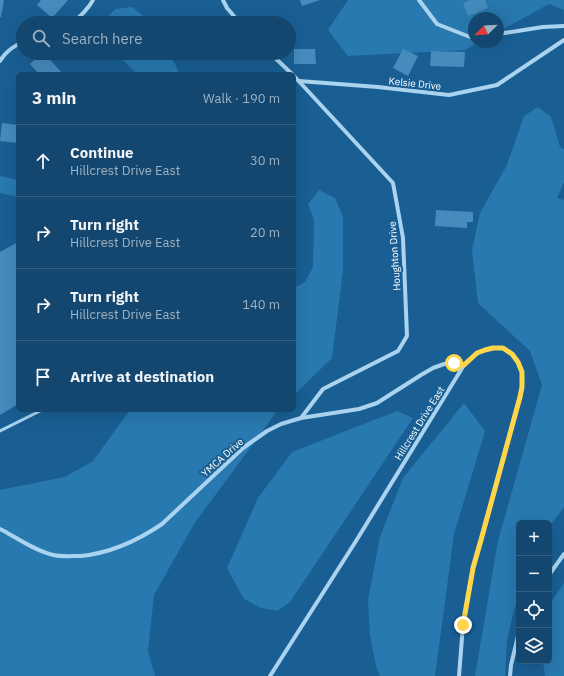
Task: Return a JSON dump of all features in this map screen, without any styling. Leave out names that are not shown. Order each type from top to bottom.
[{"type":"street","points":[[81,16],[93,0]]},
{"type":"street","points":[[223,0],[227,8],[234,16]]},
{"type":"street","points":[[419,0],[437,24],[468,36]]},
{"type":"street","points":[[504,33],[543,27],[564,26]]},
{"type":"street","name":"Kelsie Drive","points":[[299,81],[378,87],[449,95],[497,85],[564,40]]},
{"type":"street","points":[[0,60],[16,45]]},
{"type":"street","points":[[277,60],[290,72]]},
{"type":"street","name":"Houghton Drive","points":[[296,78],[393,183],[402,238],[407,336],[398,351],[323,389],[301,418]]},
{"type":"street","name":"Hillcrest Drive East","points":[[270,676],[356,541],[464,365],[481,351],[493,348],[503,348],[512,354],[518,362],[522,372],[522,387],[473,568],[463,625],[460,676]]},
{"type":"street","name":"YMCA Drive","points":[[0,530],[37,550],[53,555],[70,557],[92,555],[123,546],[138,539],[162,524],[243,448],[267,430],[301,418],[359,410],[378,403],[433,368],[444,364],[454,363],[464,365]]},
{"type":"street","points":[[552,571],[564,554]]},
{"type":"street","points":[[510,676],[516,644]]},
{"type":"lane","points":[[0,431],[38,412]]},
{"type":"shaded area","points":[[348,0],[564,0],[564,10],[549,4],[504,29],[504,12],[468,12],[468,48],[465,50],[348,56],[328,30]]},
{"type":"shaded area","points":[[132,7],[143,16],[109,16],[115,9]]},
{"type":"shaded area","points":[[123,60],[172,60],[178,72],[135,72]]},
{"type":"shaded area","points":[[538,107],[551,117],[560,147],[564,149],[564,182],[557,198],[564,200],[564,507],[552,523],[552,520],[516,520],[516,605],[507,640],[505,676],[475,676],[498,541],[542,385],[530,351],[478,303],[472,250],[480,213],[507,165],[524,116]]},
{"type":"shaded area","points":[[0,176],[16,180],[16,197],[0,193]]},
{"type":"shaded area","points":[[319,190],[335,198],[343,217],[343,271],[332,358],[296,393],[296,287],[305,282],[313,267],[314,220],[308,204]]},
{"type":"shaded area","points":[[464,403],[485,431],[454,534],[435,676],[380,676],[376,666],[370,635],[368,600],[380,537],[403,478]]},
{"type":"shaded area","points":[[397,411],[413,418],[290,602],[277,611],[261,608],[244,599],[227,568],[258,498],[292,452]]},
{"type":"shaded area","points":[[129,412],[277,412],[194,524],[154,595],[148,651],[155,676],[0,676],[0,490],[65,477],[93,461]]},
{"type":"shaded area","points":[[564,583],[564,676],[545,676],[543,664],[552,664],[552,601]]},
{"type":"building","points":[[0,0],[4,0],[1,17],[0,17]]},
{"type":"building","points":[[41,0],[68,0],[54,16],[50,16],[37,5]]},
{"type":"building","points":[[300,0],[320,0],[302,6]]},
{"type":"building","points":[[470,0],[485,0],[488,8],[478,12],[468,12],[468,16],[463,3]]},
{"type":"building","points":[[296,49],[315,49],[316,64],[294,64],[294,60],[296,60]]},
{"type":"building","points":[[403,49],[418,56],[408,76],[393,68]]},
{"type":"building","points":[[431,51],[465,52],[464,67],[430,66]]},
{"type":"building","points":[[34,60],[50,60],[61,72],[37,72],[30,64]]},
{"type":"building","points":[[2,123],[16,125],[16,143],[0,141]]},
{"type":"building","points":[[436,210],[473,212],[473,222],[467,222],[467,228],[435,226]]},
{"type":"building","points":[[16,243],[16,405],[0,415],[0,252]]},
{"type":"route","points":[[454,363],[464,365],[477,353],[493,348],[503,348],[512,354],[518,362],[522,372],[520,397],[473,568],[463,625]]}]
